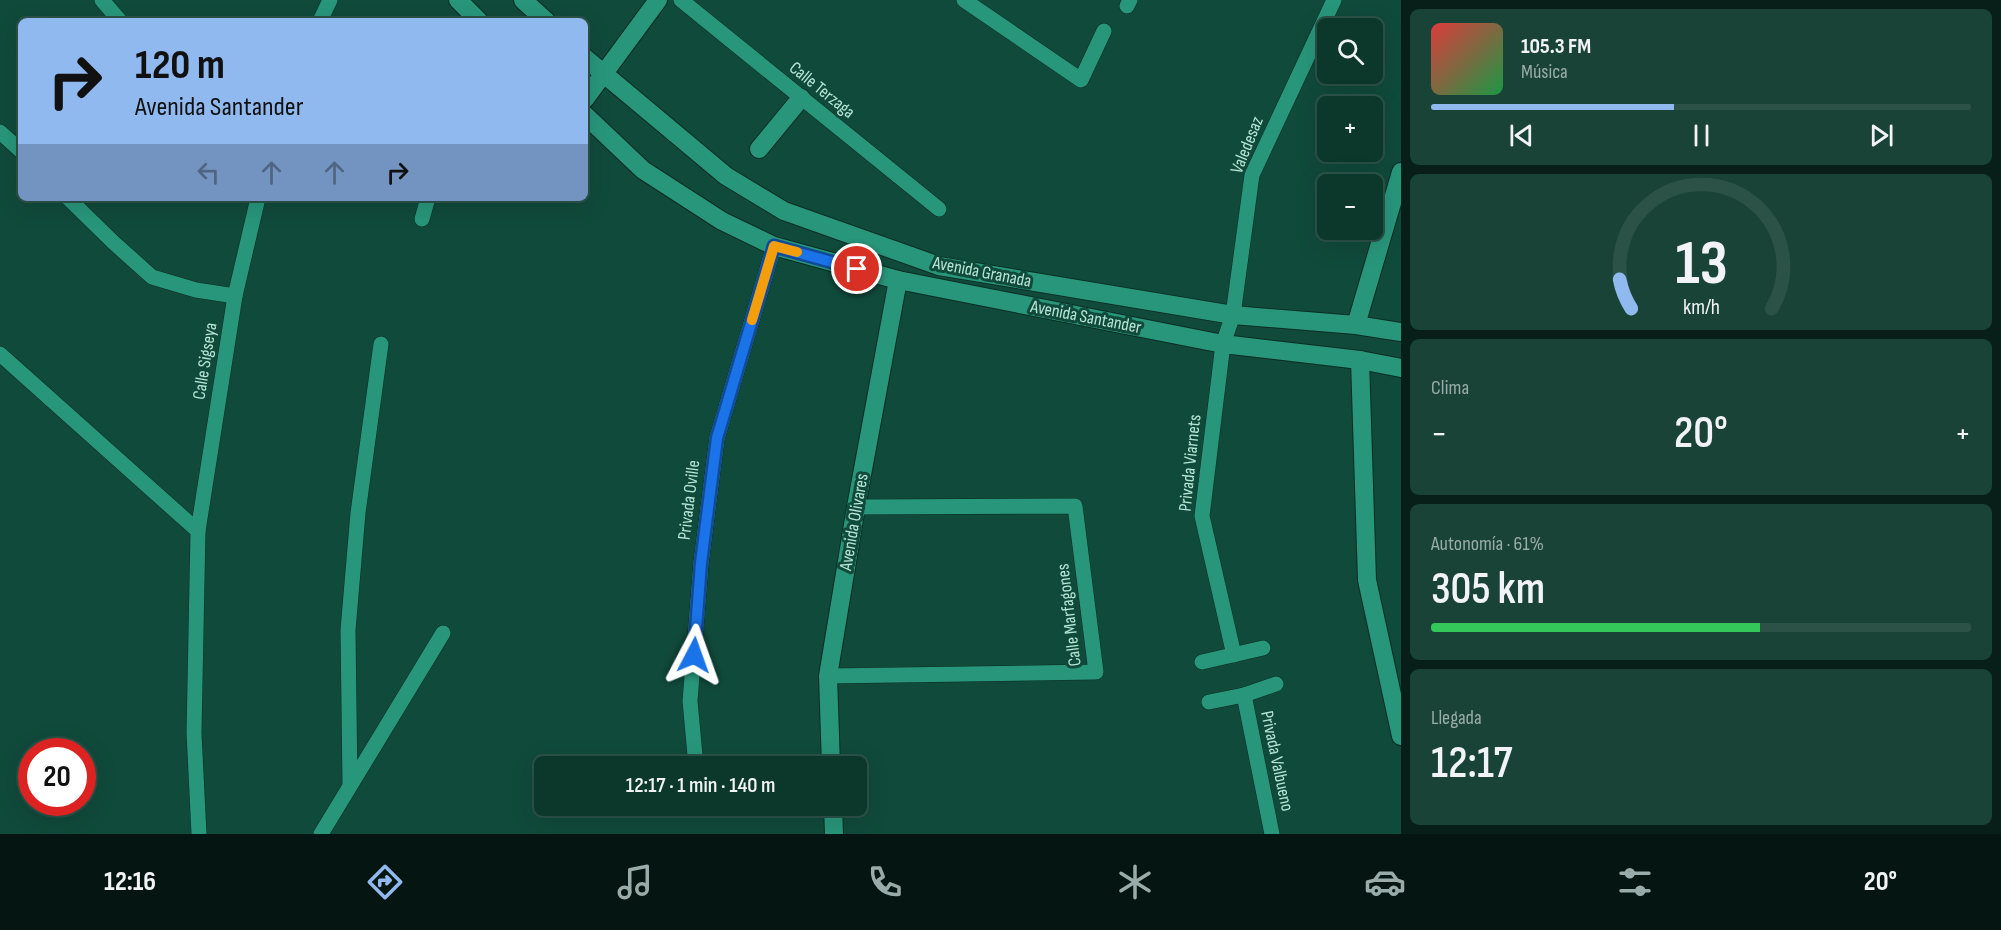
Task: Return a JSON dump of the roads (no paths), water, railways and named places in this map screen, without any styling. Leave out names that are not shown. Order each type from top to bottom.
[{"type":"street","points":[[458,0],[476,18]]},
{"type":"street","points":[[523,0],[543,18]]},
{"type":"street","points":[[588,95],[658,0]]},
{"type":"street","name":"Avenida Granada","points":[[588,61],[726,176],[784,211],[939,266],[1233,315],[1356,325],[1401,332]]},
{"type":"street","points":[[759,149],[801,98]]},
{"type":"street","points":[[588,118],[644,170],[722,221],[774,246]]},
{"type":"street","points":[[1356,325],[1401,172]]},
{"type":"street","name":"Avenida Santander","points":[[774,246],[898,280],[1223,344],[1360,360],[1401,368]]},
{"type":"street","name":"Avenida Olivares","points":[[831,756],[828,676],[856,507],[898,280]]},
{"type":"street","points":[[1360,360],[1367,580],[1401,736]]},
{"type":"street","points":[[833,816],[834,834]]},
{"type":"lane","points":[[102,0],[117,18]]},
{"type":"lane","points":[[321,18],[330,0]]},
{"type":"lane","name":"Calle Terzaga","points":[[681,0],[939,209]]},
{"type":"lane","points":[[964,0],[1081,80],[1104,31]]},
{"type":"lane","name":"Valedesaz","points":[[1223,344],[1233,315],[1252,175],[1334,0]]},
{"type":"lane","points":[[0,132],[18,148]]},
{"type":"lane","points":[[71,201],[152,277],[196,290],[235,296]]},
{"type":"lane","name":"Calle Sigseya","points":[[199,834],[194,733],[198,531],[235,296],[257,201]]},
{"type":"lane","points":[[422,219],[427,201]]},
{"type":"lane","name":"Privada Oville","points":[[695,756],[690,701],[701,563],[717,438],[774,246]]},
{"type":"lane","points":[[351,785],[348,630],[357,513],[381,344]]},
{"type":"lane","name":"Privada Viarnets","points":[[1223,344],[1202,516],[1234,655]]},
{"type":"lane","points":[[0,354],[198,531]]},
{"type":"lane","name":"Calle Marfagones","points":[[828,676],[1096,672],[1075,506],[856,507]]},
{"type":"lane","points":[[321,834],[443,633]]},
{"type":"lane","points":[[1202,662],[1263,648]]},
{"type":"lane","name":"Privada Valbueno","points":[[1209,702],[1244,695],[1276,684]]},
{"type":"lane","name":"Privada Valbueno","points":[[1244,695],[1272,834]]}]
